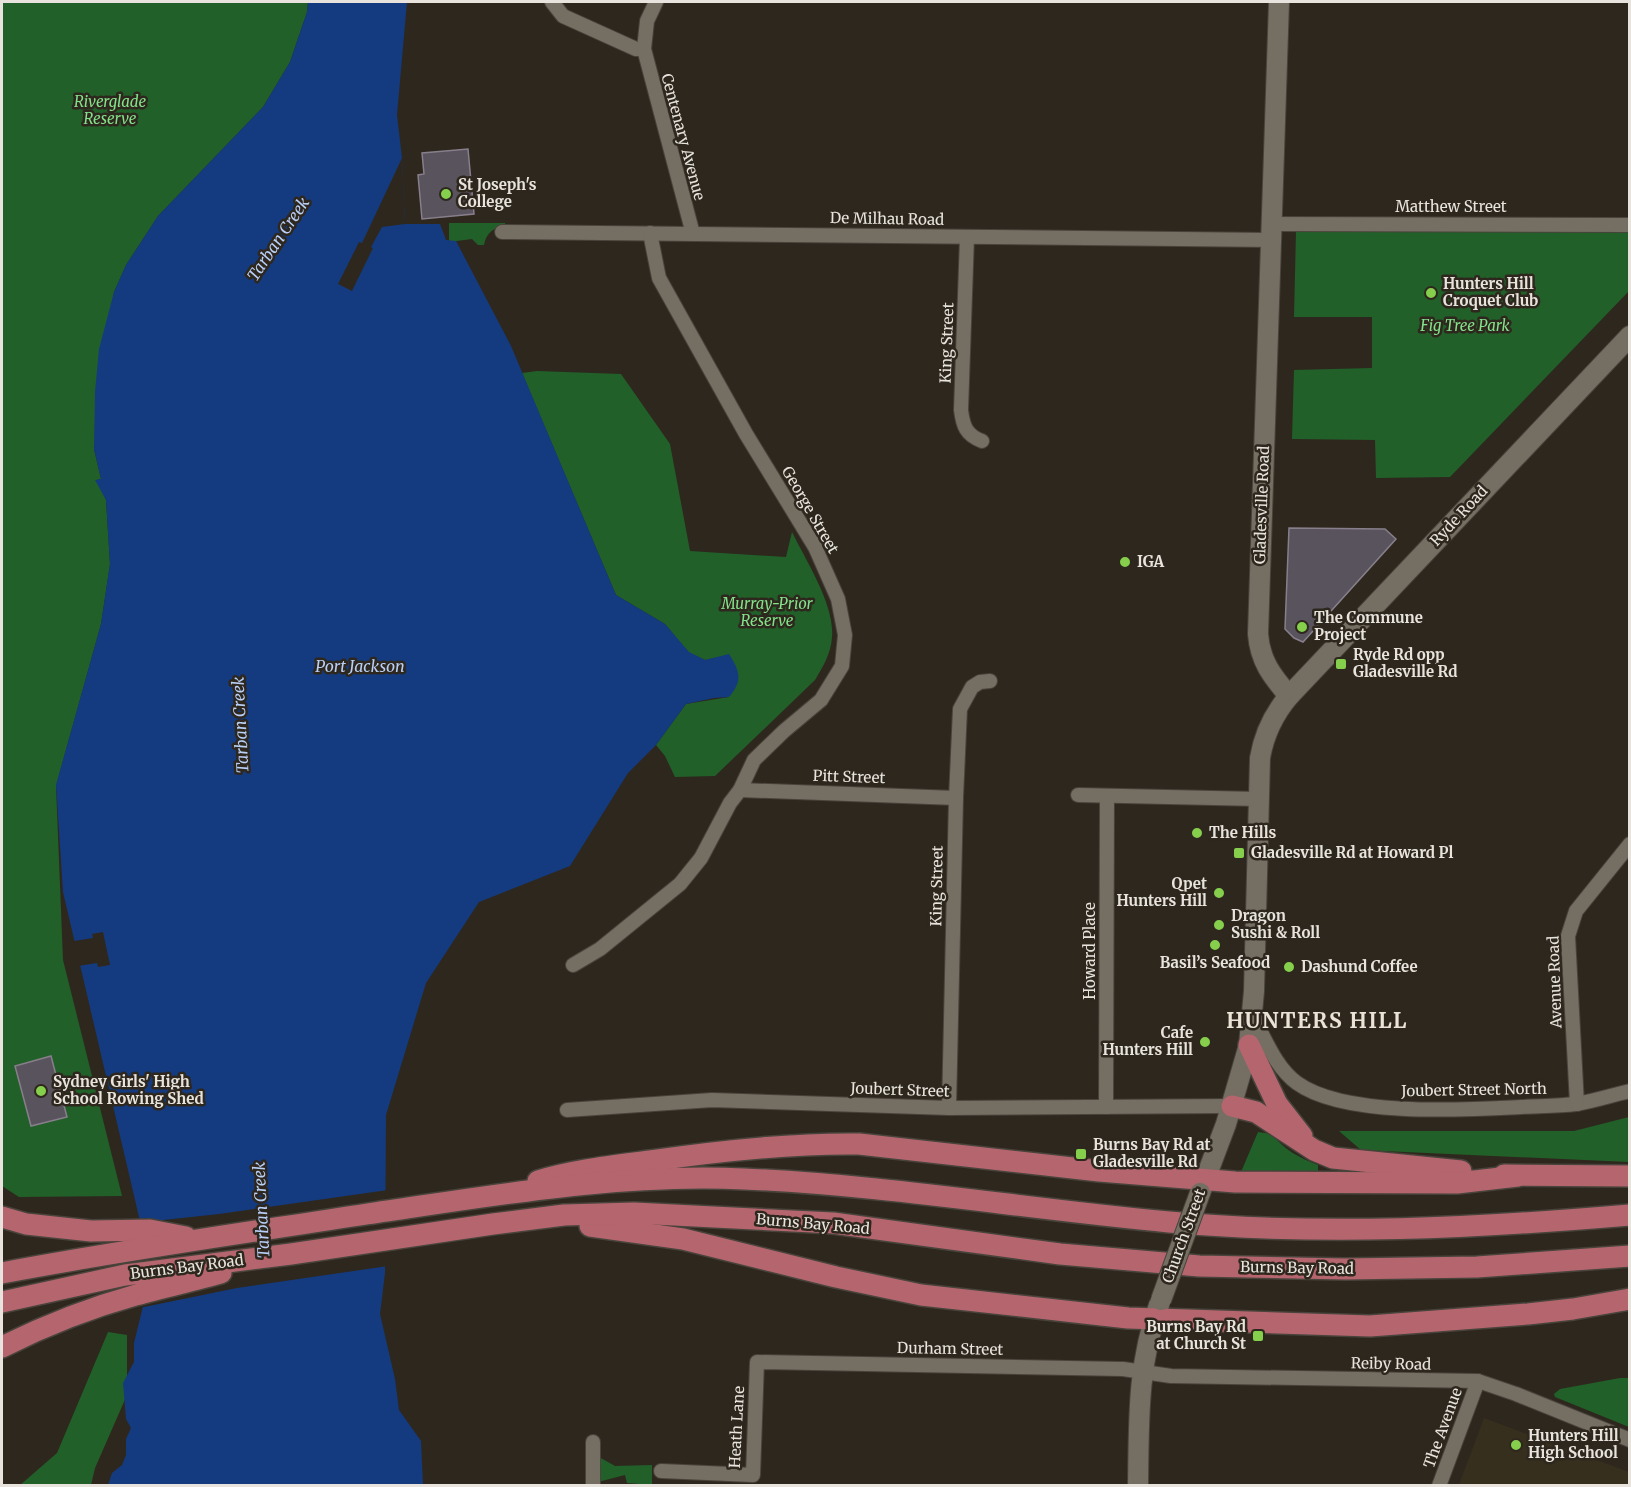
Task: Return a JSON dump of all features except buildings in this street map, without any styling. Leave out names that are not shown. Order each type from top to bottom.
[{"type":"main road","name":"Gladesville Road","points":[[1279,2],[1258,634],[1261,655],[1268,671],[1289,696]]},
{"type":"main road","name":"Ryde Road","points":[[1289,696],[1629,336]]},
{"type":"main road","points":[[1258,799],[1260,758],[1264,738],[1272,719],[1289,696]]},
{"type":"main road","name":"Church Street","points":[[1138,1485],[1142,1372],[1158,1310],[1232,1106],[1249,1045],[1254,991],[1258,799]]},
{"type":"main road","points":[[1249,1045],[1277,1104],[1314,1150]]},
{"type":"main road","points":[[1232,1106],[1256,1112],[1281,1131],[1333,1158],[1518,1176],[1629,1176]]},
{"type":"main road","points":[[488,1196],[565,1173],[728,1150],[826,1143],[859,1144],[1100,1171],[1202,1187],[1457,1183],[1518,1176]]},
{"type":"main road","name":"Burns Bay Road","points":[[2,1273],[488,1196],[620,1182],[742,1179],[847,1187],[1173,1222],[1283,1229],[1519,1224],[1629,1215]]},
{"type":"main road","name":"Burns Bay Road","points":[[2,1302],[125,1275],[564,1215],[634,1213],[822,1222],[1060,1254],[1199,1266],[1345,1269],[1477,1267],[1629,1256]]},
{"type":"main road","points":[[2,1217],[26,1224],[91,1231],[150,1230],[202,1240]]},
{"type":"main road","points":[[493,1224],[609,1228],[683,1239],[836,1277],[921,1295],[1370,1326],[1528,1314],[1629,1299]]},
{"type":"main road","points":[[2,1347],[29,1333],[136,1294],[291,1254]]},
{"type":"street","points":[[552,2],[562,16],[640,49]]},
{"type":"street","name":"Centenary Avenue","points":[[656,2],[647,21],[640,49],[693,234]]},
{"type":"street","name":"Matthew Street","points":[[1272,232],[1629,225]]},
{"type":"street","name":"De Milhau Road","points":[[502,232],[967,237],[1272,232]]},
{"type":"street","name":"George Street","points":[[573,964],[600,949],[680,884],[701,858],[740,790],[754,760],[821,700],[842,666],[845,635],[838,599],[815,547],[746,434],[659,278],[650,233]]},
{"type":"street","name":"King Street","points":[[967,237],[961,410],[966,431],[982,441]]},
{"type":"street","name":"King Street","points":[[949,1108],[960,710],[972,687],[980,681],[990,681]]},
{"type":"street","name":"Pitt Street","points":[[740,790],[956,798]]},
{"type":"street","points":[[1078,795],[1258,799]]},
{"type":"street","name":"Howard Place","points":[[1106,1107],[1107,796]]},
{"type":"street","name":"Avenue Road","points":[[1577,1104],[1568,936],[1576,911],[1629,844]]},
{"type":"street","name":"Joubert Street North","points":[[1252,1015],[1287,1074],[1298,1084],[1319,1095],[1343,1102],[1436,1110],[1483,1109],[1577,1104],[1629,1091]]},
{"type":"street","name":"Joubert Street","points":[[567,1110],[712,1100],[949,1108],[1232,1106]]},
{"type":"street","name":"Durham Street","points":[[757,1362],[1123,1369],[1142,1372]]},
{"type":"street","name":"Heath Lane","points":[[661,1471],[753,1475],[757,1362]]},
{"type":"street","name":"Reiby Road","points":[[1142,1372],[1171,1376],[1478,1381],[1629,1440]]},
{"type":"street","name":"The Avenue","points":[[1439,1485],[1478,1381]]},
{"type":"street","points":[[592,1485],[593,1442]]},
{"type":"shaded area","name":"Hunters Hill High School","points":[[1484,1418],[1629,1472],[1629,1485],[1459,1485]]},
{"type":"green space","name":"Riverglade Reserve","points":[[2,2],[308,2],[307,12],[290,62],[263,107],[158,216],[126,265],[114,292],[94,449],[101,479],[97,480],[106,500],[110,564],[101,624],[56,786],[63,960],[122,1196],[19,1197],[2,1186]]},
{"type":"green space","points":[[449,223],[505,223],[505,225],[491,232],[486,237],[484,245],[478,245],[472,239],[449,242]]},
{"type":"green space","name":"Fig Tree Park","points":[[1296,231],[1629,232],[1629,291],[1450,477],[1376,478],[1375,440],[1292,439],[1294,370],[1372,368],[1372,317],[1294,317]]},
{"type":"green space","name":"Murray-Prior Reserve","points":[[537,371],[621,374],[670,444],[690,551],[786,557],[792,532],[818,583],[832,624],[830,649],[821,670],[815,680],[715,776],[675,777],[665,756],[656,745],[686,704],[729,697],[729,655],[705,660],[688,652],[665,624],[616,595],[522,373]]},
{"type":"green space","points":[[1629,1117],[1629,1162],[1361,1150],[1339,1131],[1574,1131]]},
{"type":"green space","points":[[1258,1132],[1272,1134],[1293,1153],[1318,1165],[1318,1176],[1241,1172]]},
{"type":"green space","points":[[108,1332],[127,1335],[127,1395],[95,1468],[91,1485],[19,1486],[57,1453]]},
{"type":"green space","points":[[1629,1378],[1629,1427],[1555,1397],[1554,1394],[1560,1389]]},
{"type":"green space","points":[[599,1457],[615,1466],[652,1465],[652,1485],[627,1483],[625,1475],[598,1482]]},
{"type":"water","name":"Port Jackson","points":[[308,2],[407,2],[397,115],[402,158],[405,224],[440,224],[446,240],[456,241],[511,346],[616,595],[665,624],[689,652],[705,660],[729,654],[738,671],[738,681],[729,697],[686,704],[656,745],[628,773],[570,866],[479,902],[426,983],[386,1115],[385,1273],[380,1314],[395,1379],[399,1410],[421,1441],[423,1485],[108,1485],[112,1473],[122,1465],[126,1455],[126,1439],[131,1428],[126,1419],[123,1383],[134,1362],[134,1343],[144,1302],[143,1249],[139,1217],[63,892],[56,785],[101,624],[110,564],[106,500],[95,480],[101,479],[94,449],[95,392],[99,349],[114,292],[126,265],[158,216],[263,107],[290,62],[307,12]]},
{"type":"pier","points":[[402,158],[405,224],[382,227],[352,291],[338,284],[359,242],[362,243]]},
{"type":"pier","points":[[103,932],[110,965],[98,967],[97,963],[78,966],[74,941],[93,938],[92,934]]},
{"type":"pier","points":[[388,1190],[388,1266],[237,1288],[139,1308],[140,1249],[145,1222]]},
{"type":"place","name":"St Joseph's College","points":[[446,194]]},
{"type":"place","name":"Hunters Hill Croquet Club","points":[[1431,293]]},
{"type":"place","name":"IGA","points":[[1125,562]]},
{"type":"place","name":"The Commune Project","points":[[1302,627]]},
{"type":"place","name":"Ryde Rd opp Gladesville Rd","points":[[1341,664]]},
{"type":"place","name":"The Hills","points":[[1197,833]]},
{"type":"place","name":"Gladesville Rd at Howard Pl","points":[[1239,853]]},
{"type":"place","name":"Qpet Hunters Hill","points":[[1219,893]]},
{"type":"place","name":"Dragon Sushi & Roll","points":[[1219,925]]},
{"type":"place","name":"Basil’s Seafood","points":[[1215,945]]},
{"type":"place","name":"Dashund Coffee","points":[[1289,967]]},
{"type":"place","name":"Cafe Hunters Hill","points":[[1205,1042]]},
{"type":"place","name":"Sydney Girls' High School Rowing Shed","points":[[41,1091]]},
{"type":"place","name":"Burns Bay Rd at Gladesville Rd","points":[[1081,1154]]},
{"type":"place","name":"Burns Bay Rd at Church St","points":[[1258,1336]]},
{"type":"place","name":"Hunters Hill High School","points":[[1516,1445]]},
{"type":"district","name":"HUNTERS HILL","points":[[1317,1021]]},
{"type":"water label","name":"Tarban Creek","points":[[278,239]]},
{"type":"water label","name":"Tarban Creek","points":[[240,725]]},
{"type":"water label","name":"Tarban Creek","points":[[261,1210]]}]
